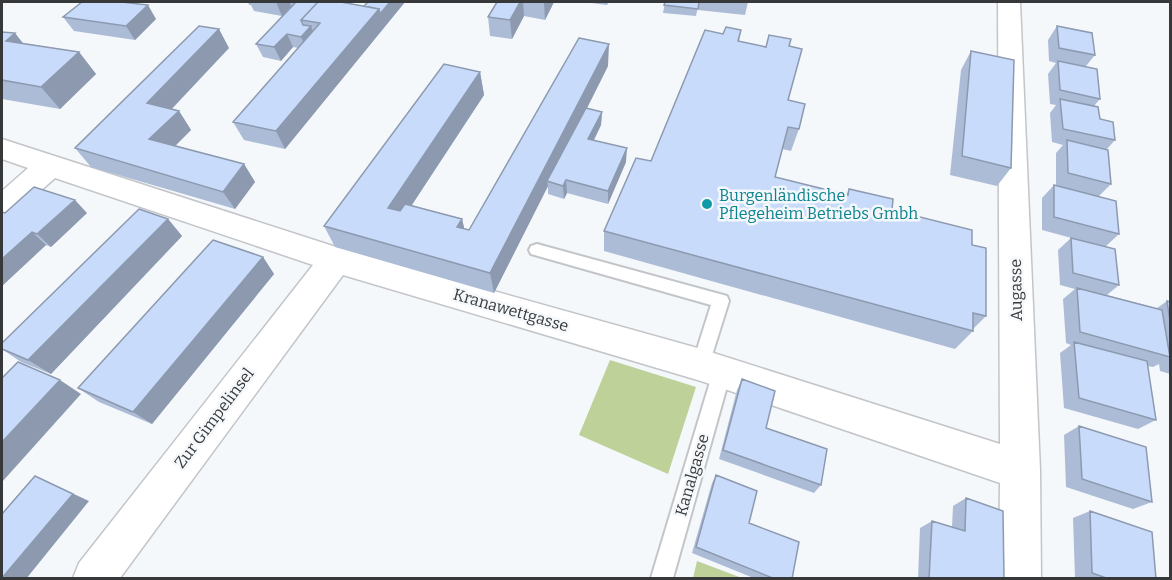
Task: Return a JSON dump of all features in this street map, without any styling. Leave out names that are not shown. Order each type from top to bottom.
[{"type":"street","name":"Augasse","points":[[1009,2],[1020,470],[1020,579]]},
{"type":"street","name":"Kranawettgasse","points":[[2,149],[336,260],[711,368],[1020,470]]},
{"type":"street","points":[[2,207],[50,166]]},
{"type":"street","name":"Zur Gimpelinsel","points":[[94,579],[152,499],[336,260]]},
{"type":"lane","name":"Kanalgasse","points":[[537,250],[721,301],[711,368],[663,579]]},
{"type":"green space","points":[[610,360],[696,387],[668,474],[579,435]]},
{"type":"green space","points":[[697,561],[742,578],[693,578]]},
{"type":"building","points":[[82,2],[148,5],[126,26],[63,17]]},
{"type":"building","points":[[296,2],[318,2],[301,20],[303,25],[311,26],[301,37],[287,34],[274,47],[256,44]]},
{"type":"building","points":[[318,2],[341,2],[379,9],[276,131],[233,122],[320,23],[301,20]]},
{"type":"building","points":[[368,2],[390,2],[380,14],[379,9],[364,6]]},
{"type":"building","points":[[497,2],[520,2],[510,20],[488,17]]},
{"type":"building","points":[[665,2],[699,2],[698,9],[664,5]]},
{"type":"building","points":[[199,26],[219,29],[147,103],[179,111],[149,139],[244,164],[223,192],[75,148]]},
{"type":"building","points":[[1057,26],[1092,33],[1095,55],[1059,48]]},
{"type":"building","name":"Burgenländische Pflegeheim Betriebs Gmbh","points":[[726,27],[741,30],[738,41],[766,47],[769,35],[791,39],[789,46],[802,49],[788,100],[805,104],[799,129],[788,127],[775,177],[848,195],[849,189],[893,199],[892,210],[972,230],[972,245],[986,248],[986,316],[973,313],[973,331],[604,231],[636,158],[651,161],[705,30],[723,34]]},
{"type":"building","points":[[2,32],[15,33],[6,41],[79,52],[41,87],[2,80]]},
{"type":"building","points":[[579,38],[609,44],[490,273],[324,226],[444,64],[480,72],[388,208],[400,211],[405,204],[462,219],[457,227],[469,230]]},
{"type":"building","points":[[971,51],[1014,60],[1011,168],[962,156]]},
{"type":"building","points":[[1058,61],[1097,69],[1100,99],[1060,90]]},
{"type":"building","points":[[1060,99],[1098,107],[1100,119],[1113,122],[1115,140],[1063,129]]},
{"type":"building","points":[[586,108],[602,112],[588,139],[627,148],[608,191],[566,180],[563,186],[547,181]]},
{"type":"building","points":[[1067,140],[1108,150],[1111,184],[1068,173]]},
{"type":"building","points":[[1054,185],[1116,201],[1119,234],[1054,217]]},
{"type":"building","points":[[34,187],[75,200],[37,234],[32,232],[2,259],[2,212],[5,213]]},
{"type":"building","points":[[139,209],[168,219],[28,360],[2,349],[2,343]]},
{"type":"building","points":[[1071,238],[1115,249],[1119,285],[1073,273]]},
{"type":"building","points":[[213,240],[263,257],[133,412],[78,388]]},
{"type":"building","points":[[1077,288],[1162,310],[1170,357],[1080,332]]},
{"type":"building","points":[[1167,301],[1170,302],[1170,321]]},
{"type":"building","points":[[1074,342],[1147,361],[1156,420],[1079,398]]},
{"type":"building","points":[[18,362],[60,380],[2,442],[2,378]]},
{"type":"building","points":[[742,379],[775,391],[766,428],[827,449],[821,485],[723,450]]},
{"type":"building","points":[[1079,426],[1146,447],[1152,502],[1082,479]]},
{"type":"building","points":[[716,475],[757,491],[749,523],[799,542],[792,579],[775,579],[696,547]]},
{"type":"building","points":[[35,476],[73,494],[2,578],[2,514]]},
{"type":"building","points":[[966,498],[1003,511],[1004,579],[929,579],[932,521],[965,531]]},
{"type":"building","points":[[1090,511],[1152,532],[1156,579],[1109,579],[1092,573]]},
{"type":"place","name":"Burgenländische Pflegeheim Betriebs Gmbh","points":[[707,204]]}]
